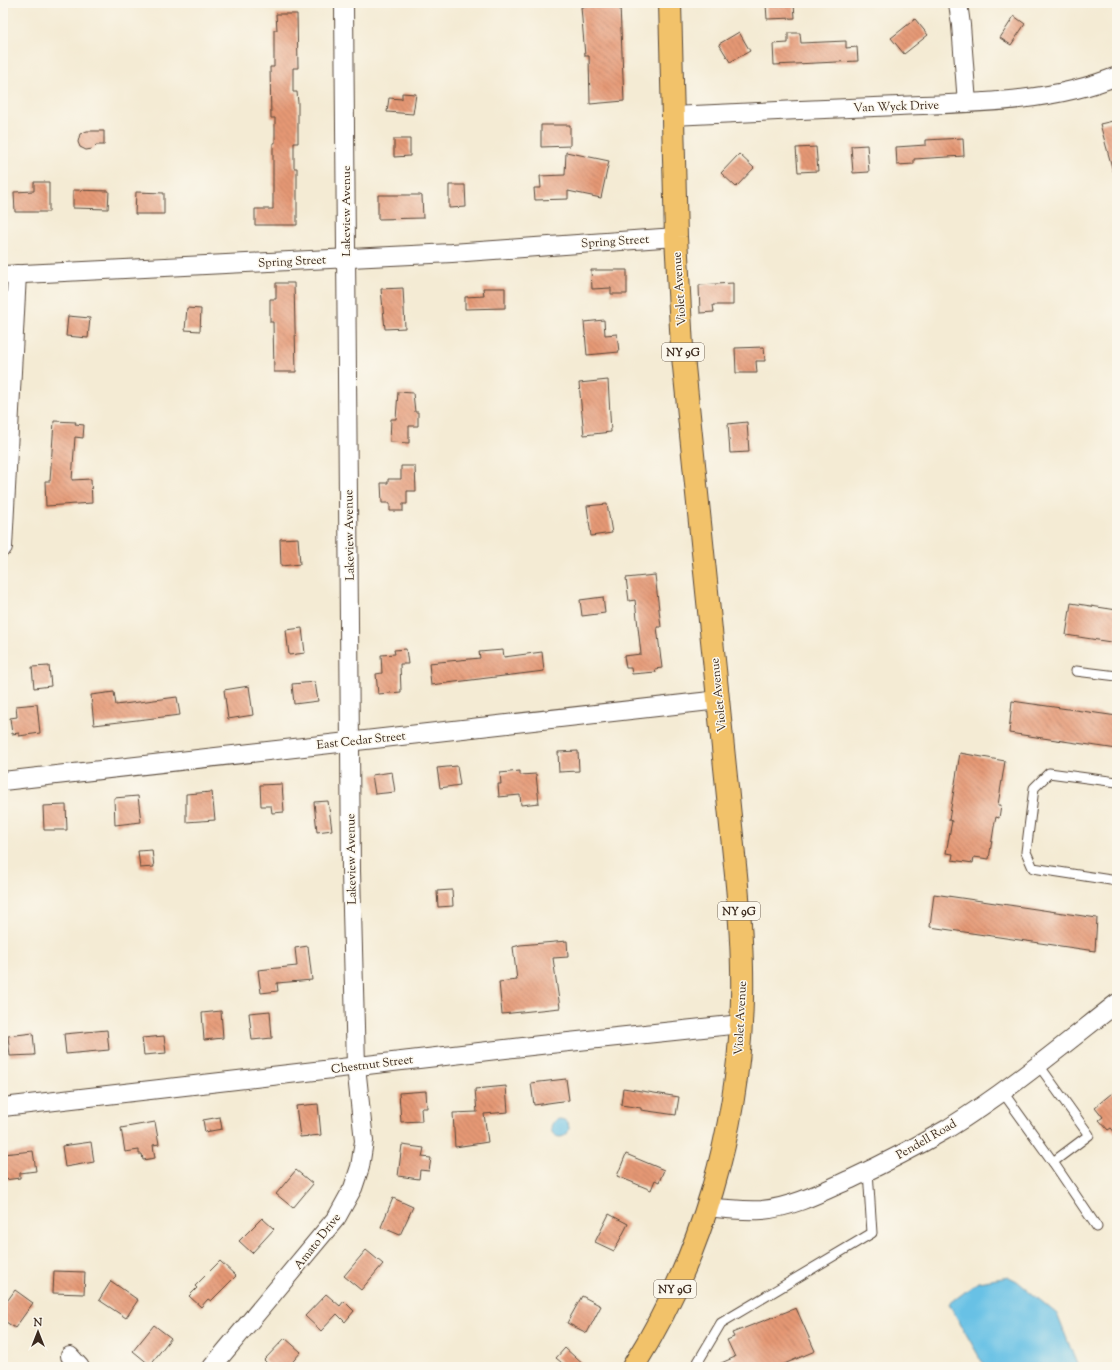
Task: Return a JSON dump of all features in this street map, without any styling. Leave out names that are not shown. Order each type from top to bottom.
[{"type":"main road","name":"Violet Avenue","points":[[633,1367],[655,1330],[682,1274],[708,1207],[720,1161],[736,1083],[741,1024],[742,970],[740,932],[719,700],[683,354],[676,237],[670,3]]},
{"type":"street","name":"Lakeview Avenue","points":[[344,3],[351,871],[356,1066]]},
{"type":"street","points":[[958,3],[967,103]]},
{"type":"street","name":"Van Wyck Drive","points":[[672,116],[967,103],[1054,94],[1094,86],[1117,76]]},
{"type":"street","name":"Spring Street","points":[[10,274],[346,258],[676,237]]},
{"type":"street","points":[[3,547],[10,274]]},
{"type":"street","name":"East Cedar Street","points":[[3,781],[719,700]]},
{"type":"street","name":"Pendell Road","points":[[708,1207],[740,1210],[762,1210],[783,1206],[824,1191],[868,1171],[947,1129],[1002,1091],[1117,1003]]},
{"type":"street","name":"Chestnut Street","points":[[3,1107],[540,1044],[741,1024]]},
{"type":"street","name":"Amato Drive","points":[[212,1367],[337,1217],[353,1188],[360,1167],[364,1141],[356,1066]]},
{"type":"lane","points":[[1076,671],[1117,676]]},
{"type":"lane","points":[[1117,782],[1049,773],[1034,788],[1026,852],[1033,868],[1117,881]]},
{"type":"lane","points":[[1038,1064],[1089,1135],[1053,1162]]},
{"type":"lane","points":[[1002,1091],[1097,1227]]},
{"type":"lane","points":[[695,1367],[721,1323],[872,1233],[868,1171]]},
{"type":"water","points":[[560,1119],[566,1122],[569,1128],[566,1134],[560,1137],[554,1134],[551,1128],[554,1122]]},
{"type":"water","points":[[1009,1277],[1017,1281],[1057,1314],[1078,1367],[985,1367],[949,1304],[978,1282]]},
{"type":"building","points":[[794,3],[795,18],[767,19],[766,4]]},
{"type":"building","points":[[620,5],[624,101],[590,104],[589,56],[585,56],[581,7]]},
{"type":"building","points":[[276,14],[297,14],[298,68],[293,68],[293,92],[297,92],[298,103],[298,143],[294,143],[294,168],[297,168],[297,225],[255,225],[255,209],[273,209],[273,143],[275,143],[275,118],[271,118],[270,67],[274,67],[274,30],[277,30]]},
{"type":"building","points":[[1014,16],[1025,24],[1011,45],[1000,38]]},
{"type":"building","points":[[915,19],[928,35],[904,54],[891,38]]},
{"type":"building","points":[[739,32],[750,51],[730,62],[719,44]]},
{"type":"building","points":[[788,33],[800,33],[801,43],[846,41],[846,48],[857,47],[858,61],[774,65],[773,44],[788,43]]},
{"type":"building","points":[[402,93],[416,94],[413,114],[387,112],[389,98],[402,99]]},
{"type":"building","points":[[1117,120],[1117,171],[1113,171],[1100,124]]},
{"type":"building","points":[[541,125],[570,125],[570,146],[541,147]]},
{"type":"building","points":[[87,131],[104,131],[104,145],[96,145],[92,149],[86,150],[80,147],[78,142],[80,134]]},
{"type":"building","points":[[963,138],[964,156],[914,159],[914,164],[897,165],[896,147],[926,145],[926,140]]},
{"type":"building","points":[[394,139],[410,139],[410,156],[394,157]]},
{"type":"building","points":[[867,145],[869,172],[853,173],[851,146]]},
{"type":"building","points":[[816,147],[818,171],[798,172],[796,148]]},
{"type":"building","points":[[566,152],[609,161],[601,198],[568,191],[568,199],[535,200],[534,188],[541,188],[540,176],[565,175]]},
{"type":"building","points":[[739,154],[754,168],[736,187],[721,173]]},
{"type":"building","points":[[34,182],[49,182],[49,212],[15,212],[14,192],[34,191]]},
{"type":"building","points":[[449,185],[465,185],[466,207],[449,208]]},
{"type":"building","points":[[73,190],[109,191],[108,209],[73,208]]},
{"type":"building","points":[[136,192],[164,193],[164,214],[135,214]]},
{"type":"building","points":[[378,195],[422,196],[423,218],[378,219]]},
{"type":"building","points":[[591,270],[627,270],[627,294],[611,294],[611,288],[592,289]]},
{"type":"building","points":[[276,283],[294,283],[296,372],[274,372],[273,322],[270,322],[270,299],[276,299]]},
{"type":"building","points":[[733,283],[733,305],[713,305],[714,312],[700,313],[699,285]]},
{"type":"building","points":[[403,288],[405,328],[385,329],[381,289]]},
{"type":"building","points":[[483,288],[505,288],[505,308],[465,309],[465,297],[484,296]]},
{"type":"building","points":[[187,308],[201,309],[200,331],[185,330]]},
{"type":"building","points":[[68,316],[90,318],[88,338],[66,336]]},
{"type":"building","points":[[604,320],[605,335],[617,334],[619,352],[587,355],[584,322]]},
{"type":"building","points":[[764,347],[765,361],[756,361],[757,373],[736,373],[735,348]]},
{"type":"building","points":[[608,380],[611,432],[584,435],[579,383]]},
{"type":"building","points":[[398,392],[413,393],[415,412],[418,412],[418,426],[409,426],[409,443],[390,442],[391,419],[396,419]]},
{"type":"building","points":[[54,421],[76,422],[75,424],[84,425],[83,438],[75,437],[72,480],[91,479],[92,503],[46,506],[45,481],[50,481]]},
{"type":"building","points":[[747,422],[749,452],[730,453],[728,424]]},
{"type":"building","points":[[401,466],[415,466],[416,491],[407,491],[407,504],[403,504],[403,511],[390,511],[390,503],[382,503],[381,483],[388,483],[388,479],[401,479]]},
{"type":"building","points":[[607,504],[612,533],[591,536],[587,506]]},
{"type":"building","points":[[298,538],[300,564],[281,566],[280,539]]},
{"type":"building","points":[[655,575],[661,627],[657,627],[662,668],[655,669],[656,672],[632,674],[631,668],[626,668],[624,656],[641,654],[635,600],[629,601],[626,578]]},
{"type":"building","points":[[603,597],[605,613],[582,616],[580,600]]},
{"type":"building","points":[[1071,603],[1117,610],[1117,643],[1066,635]]},
{"type":"building","points":[[302,628],[305,653],[289,655],[286,630]]},
{"type":"building","points":[[406,649],[408,664],[400,664],[401,692],[378,694],[376,674],[382,673],[381,655],[395,654],[394,650]]},
{"type":"building","points":[[503,650],[504,657],[542,652],[544,671],[431,685],[429,663],[480,658],[479,652]]},
{"type":"building","points":[[49,666],[51,686],[34,688],[32,667]]},
{"type":"building","points":[[315,682],[318,701],[294,704],[292,684]]},
{"type":"building","points":[[249,686],[253,715],[228,719],[224,690]]},
{"type":"building","points":[[114,692],[116,705],[177,697],[180,715],[94,725],[91,695]]},
{"type":"building","points":[[1012,701],[1117,716],[1117,749],[1009,733]]},
{"type":"building","points":[[37,704],[40,733],[19,736],[19,733],[12,734],[10,718],[17,717],[16,706]]},
{"type":"building","points":[[578,751],[579,771],[559,772],[558,752]]},
{"type":"building","points":[[960,753],[1005,761],[998,805],[1001,805],[999,818],[996,817],[989,859],[974,857],[973,863],[952,860],[953,854],[946,853],[952,821],[949,820]]},
{"type":"building","points":[[457,766],[460,785],[440,788],[437,768]]},
{"type":"building","points":[[520,771],[520,775],[536,774],[539,803],[521,805],[520,795],[499,797],[498,784],[501,784],[500,773]]},
{"type":"building","points":[[392,772],[395,792],[375,794],[372,775]]},
{"type":"building","points":[[282,784],[284,812],[272,813],[271,806],[261,806],[260,785]]},
{"type":"building","points":[[212,792],[215,820],[186,822],[186,794]]},
{"type":"building","points":[[138,796],[141,822],[115,825],[114,798]]},
{"type":"building","points":[[328,801],[332,830],[317,832],[314,802]]},
{"type":"building","points":[[66,805],[67,830],[44,830],[43,806]]},
{"type":"building","points":[[152,850],[154,867],[140,868],[138,851]]},
{"type":"building","points":[[452,890],[453,906],[438,907],[437,891]]},
{"type":"building","points":[[934,894],[1097,918],[1095,951],[930,927]]},
{"type":"building","points":[[567,941],[568,957],[553,958],[560,1008],[502,1014],[499,982],[517,980],[513,947],[520,945]]},
{"type":"building","points":[[308,946],[312,980],[277,983],[278,991],[261,993],[258,970],[297,966],[295,948]]},
{"type":"building","points":[[221,1011],[223,1038],[204,1040],[202,1013]]},
{"type":"building","points":[[270,1011],[272,1038],[252,1040],[249,1013]]},
{"type":"building","points":[[107,1030],[109,1050],[66,1054],[64,1034]]},
{"type":"building","points":[[33,1033],[35,1055],[10,1056],[8,1036]]},
{"type":"building","points":[[164,1036],[166,1053],[144,1055],[142,1038]]},
{"type":"building","points":[[566,1079],[569,1100],[534,1105],[531,1083]]},
{"type":"building","points":[[506,1086],[508,1112],[484,1114],[488,1142],[455,1147],[453,1113],[477,1112],[475,1089]]},
{"type":"building","points":[[623,1088],[679,1097],[676,1115],[641,1110],[641,1108],[621,1105]]},
{"type":"building","points":[[1117,1089],[1117,1135],[1111,1128],[1108,1130],[1099,1120],[1103,1117],[1095,1107]]},
{"type":"building","points":[[426,1091],[427,1108],[421,1108],[422,1121],[401,1122],[399,1093]]},
{"type":"building","points":[[318,1104],[321,1135],[300,1137],[296,1106]]},
{"type":"building","points":[[220,1117],[222,1129],[205,1132],[203,1120]]},
{"type":"building","points":[[155,1122],[159,1144],[153,1145],[155,1158],[143,1160],[142,1154],[139,1154],[139,1150],[125,1152],[121,1128]]},
{"type":"building","points":[[91,1142],[94,1162],[65,1167],[62,1146]]},
{"type":"building","points":[[402,1145],[424,1148],[422,1157],[431,1158],[429,1171],[420,1170],[419,1179],[398,1176]]},
{"type":"building","points":[[33,1151],[36,1171],[20,1173],[20,1178],[4,1180],[3,1154]]},
{"type":"building","points":[[626,1154],[664,1170],[659,1182],[655,1180],[651,1190],[617,1176]]},
{"type":"building","points":[[296,1170],[313,1184],[293,1208],[276,1194]]},
{"type":"building","points":[[393,1198],[413,1207],[400,1235],[381,1227]]},
{"type":"building","points":[[609,1214],[628,1224],[614,1251],[595,1242]]},
{"type":"building","points":[[262,1218],[274,1229],[252,1253],[239,1241]]},
{"type":"building","points":[[366,1250],[383,1264],[361,1290],[344,1276]]},
{"type":"building","points":[[220,1261],[236,1276],[211,1301],[208,1299],[201,1307],[189,1296],[197,1288],[195,1286]]},
{"type":"building","points":[[54,1271],[85,1272],[84,1294],[53,1293]]},
{"type":"building","points":[[111,1281],[138,1300],[126,1318],[99,1300]]},
{"type":"building","points":[[15,1290],[33,1303],[15,1328],[3,1320],[3,1307]]},
{"type":"building","points":[[326,1294],[340,1306],[344,1301],[354,1311],[345,1322],[337,1314],[321,1331],[305,1316]]},
{"type":"building","points":[[582,1296],[601,1306],[587,1333],[567,1323]]},
{"type":"building","points":[[796,1308],[815,1351],[777,1367],[712,1367],[735,1357],[727,1340],[734,1337],[732,1333]]},
{"type":"building","points":[[154,1325],[171,1338],[150,1365],[133,1351]]},
{"type":"building","points":[[285,1338],[301,1352],[288,1367],[271,1367],[264,1360]]},
{"type":"building","points":[[565,1348],[586,1367],[567,1367],[556,1358]]}]
